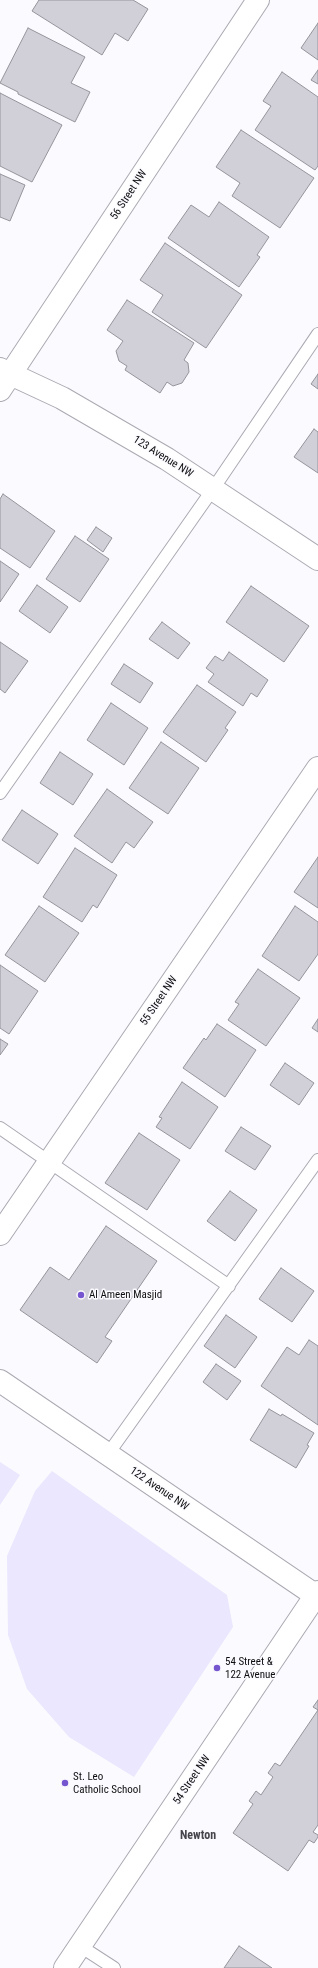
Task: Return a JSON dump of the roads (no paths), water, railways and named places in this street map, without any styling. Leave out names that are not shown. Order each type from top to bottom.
[{"type":"street","name":"56 Street NW","points":[[4,378],[258,0]]},
{"type":"street","name":"123 Avenue NW","points":[[4,378],[62,398],[119,430],[213,489],[318,559]]},
{"type":"street","name":"55 Street NW","points":[[0,1234],[318,768]]},
{"type":"street","name":"122 Avenue NW","points":[[0,1381],[317,1595]]},
{"type":"street","name":"54 Street NW","points":[[65,1968],[317,1595]]},
{"type":"lane","points":[[0,793],[213,489],[318,334]]},
{"type":"lane","points":[[0,1128],[229,1286]]},
{"type":"lane","points":[[108,1454],[318,1160]]},
{"type":"lane","points":[[80,1946],[114,1968]]},
{"type":"place","name":"Al Ameen Masjid","points":[[81,1295]]},
{"type":"place","name":"54 Street & 122 Avenue","points":[[217,1668]]},
{"type":"place","name":"St. Leo Catholic School","points":[[65,1783]]},
{"type":"district","name":"Newton","points":[[198,1836]]}]
